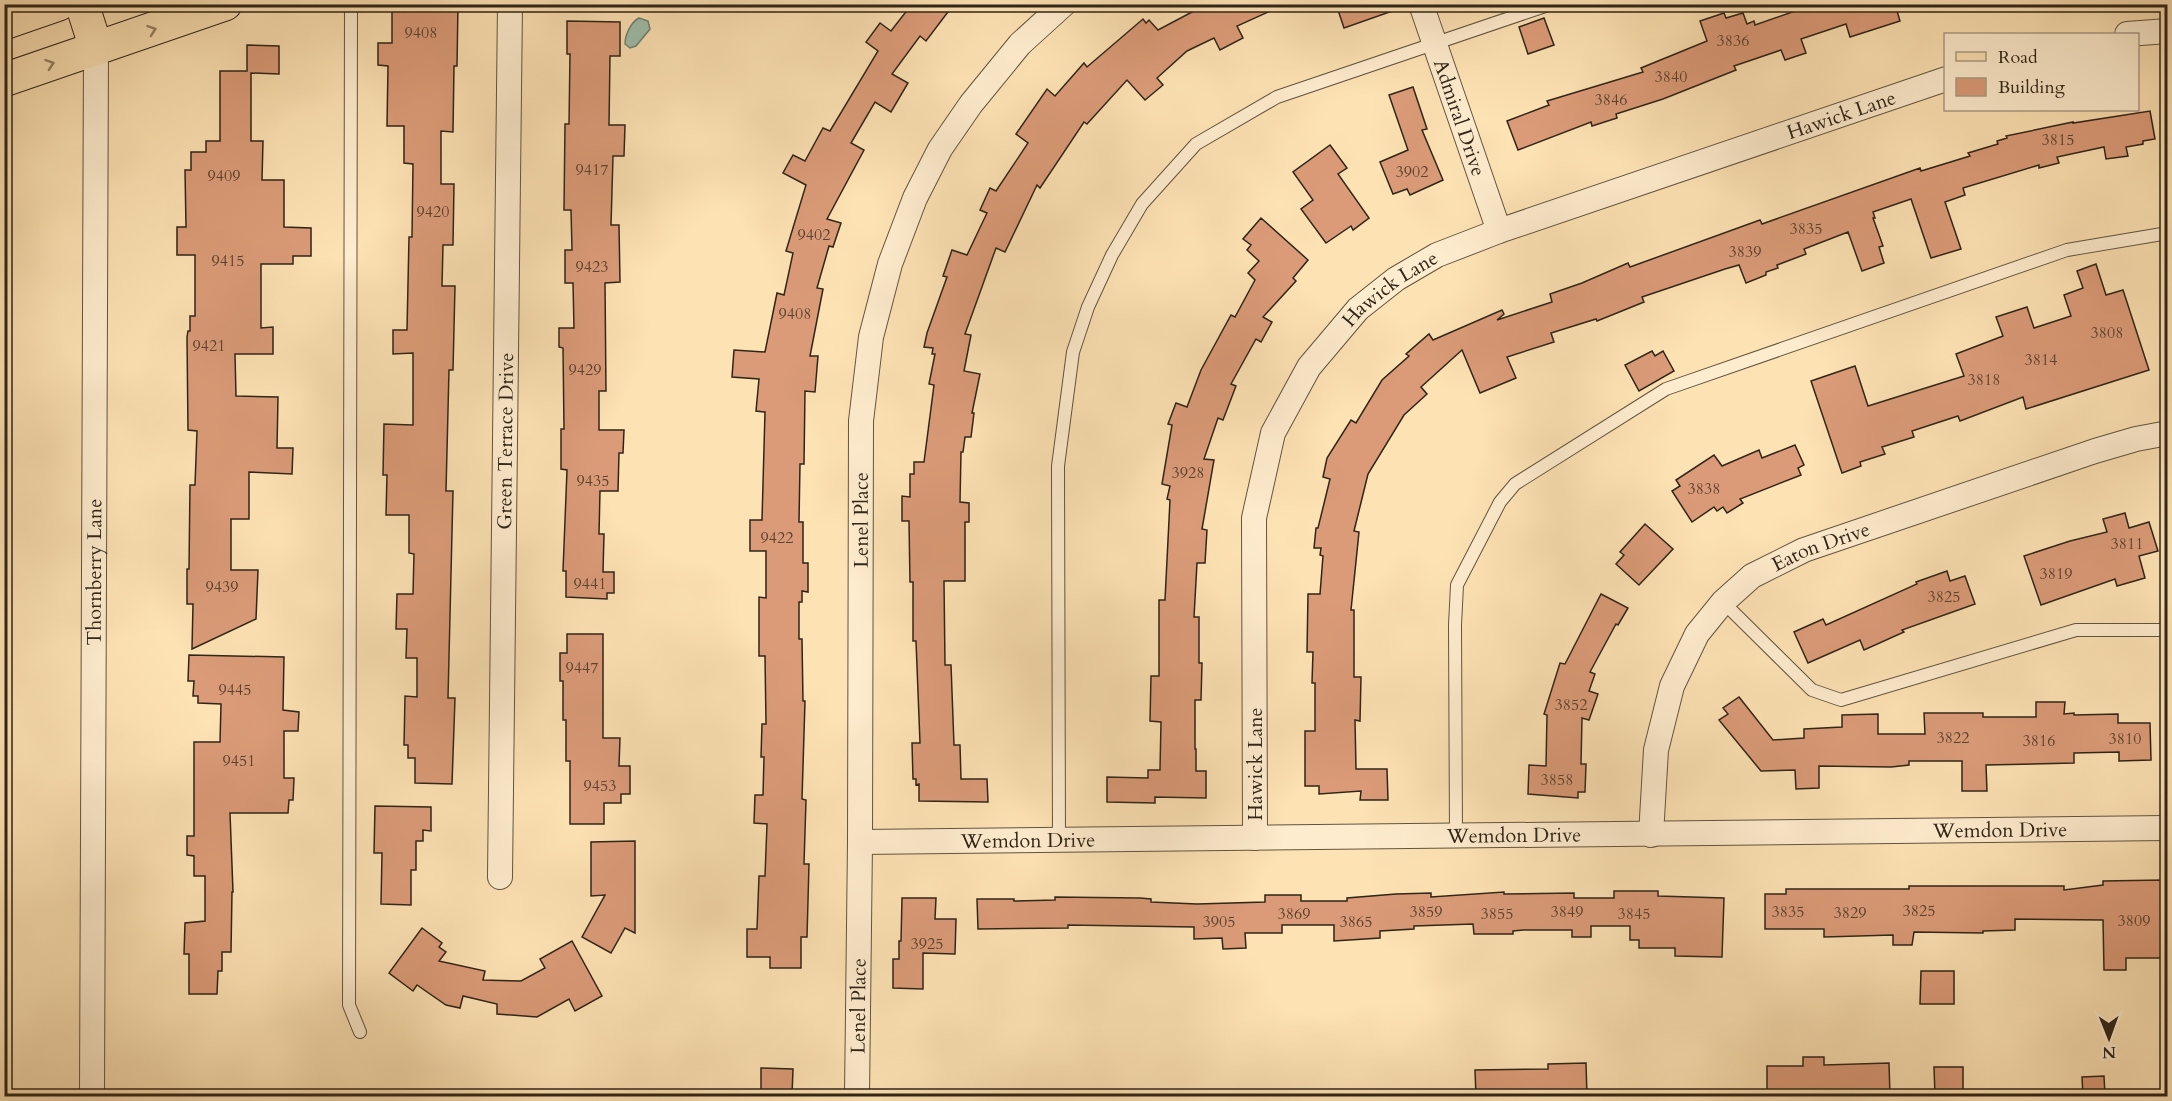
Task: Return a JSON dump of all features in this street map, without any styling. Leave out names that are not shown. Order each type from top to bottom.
[{"type":"main road","points":[[4,23],[59,4]]},
{"type":"main road","points":[[82,4],[96,48]]},
{"type":"main road","points":[[4,80],[225,4]]},
{"type":"street","name":"Green Terrace Drive","points":[[500,877],[510,4]]},
{"type":"street","name":"Lenel Place","points":[[857,1096],[861,421],[870,336],[890,264],[915,198],[939,149],[971,104],[1020,44],[1064,4]]},
{"type":"street","name":"Admiral Drive","points":[[1421,4],[1499,231]]},
{"type":"street","points":[[2139,33],[2168,31]]},
{"type":"street","name":"Thornberry Lane","points":[[92,1096],[96,48]]},
{"type":"street","name":"Hawick Lane","points":[[1255,838],[1254,518],[1273,433],[1309,366],[1358,309],[1396,279],[1437,255],[1499,231],[1944,80]]},
{"type":"street","name":"Eaton Drive","points":[[1651,835],[1656,750],[1672,686],[1697,634],[1723,602],[1752,576],[1804,550],[2096,451],[2136,439],[2168,433]]},
{"type":"street","name":"Wemdon Drive","points":[[860,842],[2168,828]]},
{"type":"lane","points":[[351,4],[350,1005],[360,1032]]},
{"type":"lane","points":[[1059,841],[1058,466],[1073,352],[1088,307],[1112,255],[1142,204],[1196,144],[1276,97],[1551,4]]},
{"type":"lane","points":[[1456,836],[1455,625],[1457,585],[1500,502],[1515,484],[1666,389],[2067,250],[2168,233]]},
{"type":"lane","points":[[1723,602],[1812,690],[1841,700],[2076,630],[2168,630]]},
{"type":"shaded area","points":[[639,18],[648,21],[650,29],[636,46],[630,48],[625,44],[626,37],[631,26]]},
{"type":"building","points":[[458,4],[453,132],[441,131],[441,184],[454,184],[453,245],[443,245],[442,286],[455,286],[453,370],[449,370],[446,491],[453,491],[448,698],[455,698],[452,784],[415,783],[415,758],[408,758],[408,745],[404,745],[405,696],[417,697],[417,658],[406,658],[407,629],[396,629],[397,594],[413,594],[414,554],[409,553],[409,515],[386,515],[387,475],[383,475],[384,424],[413,425],[413,353],[393,354],[393,330],[407,330],[413,164],[404,163],[404,126],[387,126],[388,66],[378,65],[378,43],[392,43],[392,6]]},
{"type":"building","points":[[912,4],[954,4],[926,41],[920,36],[892,74],[908,83],[891,112],[875,102],[851,143],[864,150],[827,219],[841,223],[833,247],[829,246],[817,288],[823,289],[810,356],[818,356],[815,392],[805,391],[804,464],[800,464],[799,522],[803,522],[803,563],[808,563],[808,592],[802,591],[802,602],[799,602],[799,639],[802,639],[803,701],[805,701],[802,799],[806,800],[804,864],[809,864],[807,937],[801,937],[801,968],[770,968],[770,957],[747,957],[747,929],[757,929],[759,876],[765,876],[767,824],[754,823],[755,795],[763,795],[764,757],[761,757],[762,724],[766,724],[765,656],[759,656],[759,597],[766,598],[766,551],[750,551],[750,520],[762,520],[765,412],[756,411],[759,379],[732,377],[734,350],[765,352],[777,293],[784,295],[793,253],[786,251],[806,185],[783,173],[793,155],[805,161],[823,128],[830,131],[878,51],[866,42],[880,23],[891,31]]},
{"type":"building","points":[[1207,4],[1286,4],[1237,26],[1243,38],[1220,50],[1214,38],[1187,51],[1157,78],[1163,85],[1145,100],[1127,80],[1087,124],[1084,122],[1040,188],[1037,185],[1005,252],[996,248],[965,334],[971,335],[964,371],[980,374],[972,413],[974,413],[971,437],[965,437],[963,452],[961,452],[960,502],[969,503],[969,522],[965,522],[965,581],[944,581],[945,665],[951,665],[954,745],[960,745],[961,779],[987,779],[988,802],[919,801],[919,784],[916,785],[916,779],[913,779],[912,743],[920,743],[916,641],[913,641],[913,582],[910,582],[909,521],[902,521],[902,496],[910,497],[910,474],[914,474],[914,462],[924,462],[934,385],[929,384],[935,354],[932,354],[933,348],[924,347],[947,277],[943,276],[952,250],[967,255],[987,213],[980,210],[990,188],[996,191],[1028,143],[1016,134],[1047,89],[1055,96],[1084,63],[1087,67],[1143,19],[1146,23],[1149,20],[1158,30]]},
{"type":"building","points":[[1336,4],[1401,4],[1401,8],[1344,28]]},
{"type":"building","points":[[1815,4],[1895,4],[1900,21],[1850,37],[1846,24],[1801,39],[1806,53],[1785,60],[1781,50],[1734,66],[1736,70],[1663,99],[1616,114],[1617,118],[1592,126],[1591,122],[1518,150],[1507,121],[1549,105],[1547,101],[1643,72],[1641,68],[1707,41],[1700,21],[1724,13],[1726,18],[1743,13],[1747,24],[1754,21],[1755,25]]},
{"type":"building","points":[[1544,18],[1554,45],[1528,54],[1519,27]]},
{"type":"building","points":[[567,21],[620,22],[620,56],[610,56],[609,125],[625,125],[624,156],[613,156],[611,225],[619,225],[620,282],[605,283],[606,391],[599,391],[599,430],[624,430],[623,453],[619,453],[618,491],[600,491],[599,534],[604,534],[603,572],[614,572],[614,593],[607,593],[607,599],[566,597],[566,571],[563,571],[567,470],[561,469],[561,429],[564,429],[563,348],[559,347],[559,328],[574,328],[573,283],[565,283],[565,250],[572,250],[571,210],[564,210],[565,124],[569,124],[570,54],[567,54]]},
{"type":"building","points":[[247,45],[279,46],[279,74],[251,73],[251,141],[263,141],[262,180],[284,180],[284,227],[311,228],[311,256],[293,256],[293,264],[261,264],[261,328],[273,327],[273,354],[235,354],[236,396],[278,397],[277,448],[293,448],[292,474],[249,472],[249,519],[231,519],[231,570],[258,570],[256,619],[192,649],[193,604],[187,604],[187,569],[189,569],[190,485],[195,485],[197,431],[188,430],[187,337],[190,331],[190,316],[195,316],[195,255],[177,255],[177,227],[186,227],[185,170],[191,170],[191,152],[206,152],[206,141],[220,141],[220,71],[247,71]]},
{"type":"building","points":[[1413,87],[1427,129],[1422,130],[1443,180],[1410,195],[1407,189],[1393,194],[1380,162],[1408,150],[1389,95]]},
{"type":"building","points":[[2150,111],[2155,139],[2126,147],[2128,156],[2106,159],[2104,147],[2057,157],[2059,163],[2039,168],[2039,165],[1963,188],[1965,195],[1945,202],[1961,249],[1931,258],[1911,199],[1873,212],[1883,246],[1879,247],[1884,263],[1862,271],[1848,232],[1804,249],[1806,254],[1777,265],[1778,268],[1766,272],[1766,275],[1746,283],[1739,265],[1725,269],[1642,297],[1644,302],[1597,321],[1596,319],[1551,333],[1554,342],[1507,357],[1516,378],[1480,393],[1462,350],[1421,387],[1427,394],[1404,415],[1368,474],[1354,531],[1359,532],[1351,610],[1354,610],[1354,677],[1361,677],[1360,721],[1355,720],[1356,769],[1387,769],[1388,800],[1360,800],[1361,791],[1319,794],[1319,786],[1305,786],[1305,731],[1315,731],[1313,652],[1307,652],[1308,594],[1320,594],[1323,556],[1320,555],[1321,548],[1314,548],[1316,528],[1318,528],[1330,479],[1323,477],[1327,458],[1351,420],[1356,423],[1382,380],[1429,334],[1433,340],[1502,310],[1504,314],[1497,320],[1552,302],[1550,294],[1628,263],[1630,267],[1760,220],[1762,224],[1920,168],[1921,171],[1970,156],[1968,153],[1998,144],[1997,141],[2007,138],[2006,136],[2073,122]]},
{"type":"building","points":[[1330,145],[1347,168],[1338,174],[1369,218],[1353,230],[1351,226],[1326,243],[1301,209],[1313,200],[1293,172]]},
{"type":"building","points":[[1261,218],[1308,260],[1293,278],[1296,281],[1263,317],[1272,322],[1261,342],[1256,339],[1231,384],[1236,386],[1223,420],[1218,418],[1204,459],[1214,460],[1202,529],[1207,530],[1205,563],[1197,563],[1194,617],[1199,617],[1199,663],[1202,663],[1201,700],[1195,700],[1196,771],[1206,771],[1206,798],[1155,797],[1155,803],[1107,802],[1107,777],[1148,778],[1148,770],[1160,770],[1161,722],[1150,721],[1151,676],[1159,676],[1159,600],[1165,600],[1170,500],[1167,499],[1170,486],[1162,484],[1172,425],[1168,424],[1176,403],[1187,407],[1201,370],[1231,315],[1235,317],[1255,280],[1248,273],[1259,261],[1247,250],[1251,245],[1243,239]]},
{"type":"building","points":[[2096,264],[2106,295],[2123,290],[2149,370],[2026,409],[2023,397],[1960,421],[1958,416],[1912,431],[1914,437],[1882,447],[1885,454],[1860,462],[1861,466],[1842,473],[1811,381],[1855,366],[1868,406],[1964,376],[1956,354],[2003,336],[1996,317],[2027,307],[2034,328],[2071,316],[2064,295],[2083,288],[2077,271]]},
{"type":"building","points":[[1652,351],[1655,356],[1663,351],[1674,371],[1639,391],[1625,365]]},
{"type":"building","points":[[1795,445],[1804,465],[1798,468],[1801,475],[1740,499],[1743,503],[1727,513],[1723,507],[1717,511],[1714,507],[1692,522],[1672,491],[1680,486],[1676,480],[1714,455],[1722,466],[1759,450],[1762,458]]},
{"type":"building","points":[[2125,513],[2129,528],[2149,522],[2158,551],[2139,556],[2145,578],[2117,586],[2115,579],[2041,605],[2024,556],[2107,532],[2103,519]]},
{"type":"building","points":[[1645,524],[1673,549],[1639,585],[1616,564],[1624,555],[1620,552]]},
{"type":"building","points":[[1947,571],[1950,581],[1965,576],[1975,604],[1902,630],[1904,632],[1864,650],[1860,640],[1808,663],[1794,632],[1823,619],[1826,625],[1917,584],[1916,582]]},
{"type":"building","points":[[1601,594],[1628,608],[1618,625],[1616,624],[1590,672],[1595,674],[1589,691],[1598,694],[1589,720],[1582,718],[1581,764],[1586,764],[1585,792],[1578,792],[1578,798],[1528,794],[1529,765],[1546,766],[1547,715],[1544,714],[1560,663],[1565,664]]},
{"type":"building","points":[[567,634],[603,634],[603,738],[620,738],[619,766],[630,766],[630,794],[621,794],[621,803],[604,803],[604,824],[570,824],[570,761],[566,761],[566,720],[563,720],[563,681],[560,681],[560,653],[567,653]]},
{"type":"building","points":[[189,655],[284,657],[283,710],[299,712],[298,731],[284,731],[284,778],[294,778],[293,800],[289,800],[288,813],[230,813],[233,892],[231,952],[222,952],[222,971],[218,971],[217,994],[189,994],[189,954],[184,954],[185,923],[205,921],[205,876],[194,876],[194,856],[187,855],[187,836],[194,836],[194,742],[220,742],[221,704],[198,703],[198,696],[193,696],[194,681],[188,681]]},
{"type":"building","points":[[1739,697],[1773,740],[1804,738],[1804,729],[1842,727],[1842,715],[1878,714],[1878,734],[1925,734],[1924,713],[1983,713],[1983,717],[2036,717],[2036,702],[2065,702],[2064,714],[2118,714],[2118,723],[2150,723],[2151,760],[2119,761],[2119,752],[2074,753],[2074,763],[1986,765],[1987,791],[1962,791],[1962,761],[1909,761],[1909,765],[1891,767],[1819,766],[1819,788],[1796,789],[1795,770],[1761,771],[1719,720],[1728,714],[1723,708]]},
{"type":"building","points":[[375,806],[431,807],[431,831],[423,830],[423,841],[416,841],[416,870],[411,870],[411,905],[381,904],[382,853],[374,853]]},
{"type":"building","points":[[635,841],[635,933],[625,928],[611,953],[582,937],[605,895],[591,896],[591,842]]},
{"type":"building","points":[[2163,880],[2164,958],[2126,958],[2126,970],[2104,970],[2103,920],[2015,919],[2015,930],[1983,931],[1983,933],[1914,932],[1912,945],[1893,945],[1893,935],[1824,937],[1824,929],[1765,929],[1765,894],[1786,894],[1786,889],[2064,886],[2064,890],[2103,885],[2103,881]]},
{"type":"building","points":[[1614,891],[1658,891],[1658,896],[1724,898],[1722,957],[1675,956],[1675,948],[1639,948],[1639,940],[1630,940],[1630,926],[1591,926],[1591,937],[1572,937],[1572,930],[1523,930],[1513,931],[1513,934],[1474,934],[1473,924],[1414,926],[1414,929],[1380,931],[1380,938],[1334,941],[1334,925],[1282,925],[1282,933],[1245,933],[1246,948],[1223,949],[1222,938],[1194,939],[1194,927],[1068,925],[1068,928],[978,929],[977,899],[1014,899],[1014,901],[1055,900],[1055,897],[1140,898],[1151,899],[1151,902],[1197,904],[1265,902],[1265,895],[1301,895],[1301,901],[1347,901],[1347,898],[1396,894],[1431,893],[1431,897],[1504,892],[1504,894],[1574,893],[1574,898],[1614,898]]},
{"type":"building","points":[[902,898],[936,898],[935,919],[956,919],[955,954],[923,953],[923,989],[893,988],[893,959],[899,959],[899,941],[901,941]]},
{"type":"building","points":[[422,928],[442,943],[439,947],[446,952],[439,961],[485,971],[483,980],[521,981],[545,968],[540,959],[572,941],[602,996],[575,1011],[569,999],[537,1017],[497,1014],[497,1004],[463,996],[460,1008],[446,1005],[417,985],[413,991],[389,973]]},
{"type":"building","points":[[1921,971],[1954,971],[1954,1004],[1920,1004]]},
{"type":"building","points":[[1803,1057],[1824,1057],[1824,1065],[1889,1063],[1890,1096],[1767,1096],[1767,1066],[1803,1066]]},
{"type":"building","points":[[1586,1063],[1587,1096],[1476,1096],[1475,1070],[1548,1069],[1548,1064]]},
{"type":"building","points":[[1934,1067],[1963,1067],[1963,1096],[1935,1096]]},
{"type":"building","points":[[761,1068],[793,1069],[792,1095],[761,1093]]},
{"type":"building","points":[[2104,1076],[2105,1096],[2083,1096],[2082,1077]]}]
